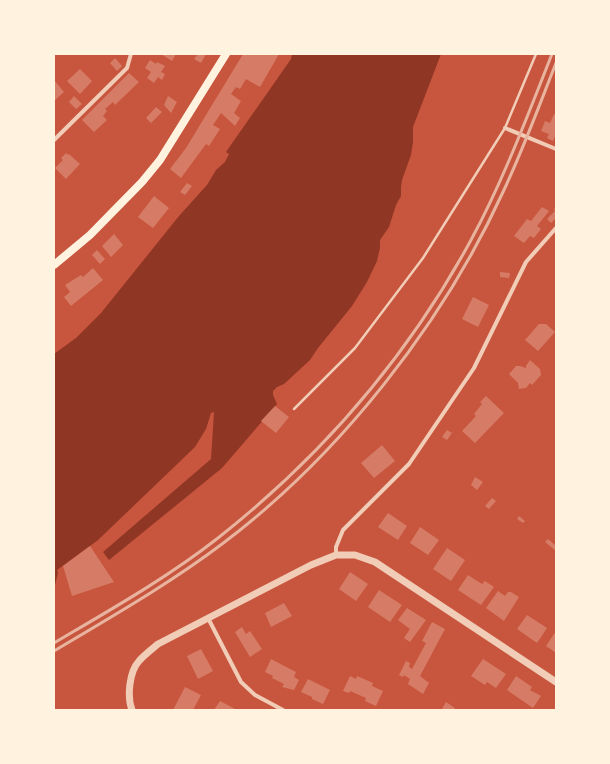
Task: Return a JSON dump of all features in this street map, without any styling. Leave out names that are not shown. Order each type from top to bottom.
[{"type":"main road","points":[[54,265],[90,236],[142,182],[160,160],[226,54]]},
{"type":"street","points":[[54,140],[127,68],[131,54]]},
{"type":"street","points":[[505,128],[556,149]]},
{"type":"street","points":[[336,555],[336,547],[343,530],[409,464],[474,368],[526,262],[556,228]]},
{"type":"street","points":[[132,710],[129,691],[131,676],[138,662],[158,644],[311,564],[336,555],[355,555],[375,562],[556,682]]},
{"type":"street","points":[[208,618],[241,682],[255,696],[282,710]]},
{"type":"lane","points":[[294,409],[355,348],[423,258],[505,128],[536,54]]},
{"type":"shaded area","points":[[292,54],[441,54],[413,127],[411,155],[402,180],[401,196],[396,205],[389,227],[380,240],[377,261],[367,282],[352,306],[310,360],[284,384],[277,387],[273,391],[277,404],[222,468],[109,560],[103,552],[211,459],[214,412],[211,413],[206,429],[195,447],[98,540],[57,570],[58,573],[54,589],[54,354],[76,338],[101,313],[179,216],[207,185],[216,170],[225,162],[229,154],[226,152],[291,59]]},
{"type":"building","points":[[161,54],[176,54],[172,61]]},
{"type":"building","points":[[198,54],[206,54],[201,63],[194,59]]},
{"type":"building","points":[[243,54],[279,54],[260,87],[246,79],[240,89],[236,87],[231,94],[241,101],[234,113],[240,118],[235,126],[221,113],[213,125],[220,129],[209,146],[206,144],[181,178],[170,169],[186,148]]},
{"type":"building","points":[[115,58],[122,66],[117,71],[110,63]]},
{"type":"building","points":[[150,60],[156,64],[157,62],[165,66],[161,72],[165,74],[162,80],[158,77],[154,83],[147,78],[151,72],[145,68]]},
{"type":"building","points":[[80,69],[92,81],[80,94],[67,81]]},
{"type":"building","points":[[129,73],[139,82],[115,105],[113,102],[105,109],[107,111],[103,116],[107,120],[94,132],[82,120]]},
{"type":"building","points":[[54,80],[64,92],[54,101]]},
{"type":"building","points":[[74,96],[82,104],[76,109],[69,102]]},
{"type":"building","points":[[168,96],[177,102],[171,113],[164,105]]},
{"type":"building","points":[[156,107],[162,112],[151,123],[146,118]]},
{"type":"building","points":[[554,114],[556,115],[556,134],[553,141],[547,138],[549,134],[541,131],[545,121],[550,123]]},
{"type":"building","points":[[66,153],[80,164],[66,179],[55,168],[63,160],[61,158]]},
{"type":"building","points":[[187,183],[192,186],[185,195],[180,192]]},
{"type":"building","points":[[154,196],[169,208],[153,228],[138,217]]},
{"type":"building","points":[[542,207],[549,211],[537,226],[541,229],[534,238],[530,236],[524,243],[514,236],[527,219],[531,221]]},
{"type":"building","points":[[556,207],[556,218],[551,223],[547,219],[555,211],[554,209]]},
{"type":"building","points":[[114,234],[123,245],[111,257],[102,246]]},
{"type":"building","points":[[97,250],[105,259],[100,264],[92,255]]},
{"type":"building","points":[[93,268],[103,280],[71,306],[64,297],[70,292],[65,285],[81,275],[83,277]]},
{"type":"building","points":[[500,272],[510,273],[509,278],[500,277]]},
{"type":"building","points":[[473,297],[489,305],[478,327],[462,319]]},
{"type":"building","points":[[539,324],[546,324],[555,332],[538,351],[525,340]]},
{"type":"building","points":[[530,360],[540,369],[541,375],[532,385],[530,383],[526,388],[519,389],[518,383],[509,374],[516,366],[526,368]]},
{"type":"building","points":[[486,396],[504,413],[475,443],[462,431],[476,416],[474,414],[482,404],[480,402]]},
{"type":"building","points":[[275,406],[289,417],[276,433],[261,421]]},
{"type":"building","points":[[447,430],[452,433],[447,440],[442,437]]},
{"type":"building","points":[[382,445],[395,461],[374,478],[361,463]]},
{"type":"building","points":[[475,477],[483,482],[477,490],[471,485]]},
{"type":"building","points":[[492,498],[496,501],[489,509],[485,506]]},
{"type":"building","points":[[388,513],[407,526],[398,540],[378,527]]},
{"type":"building","points":[[519,516],[525,521],[523,523],[517,519]]},
{"type":"building","points":[[420,527],[439,540],[428,555],[410,543]]},
{"type":"building","points":[[548,539],[556,546],[556,551],[545,542]]},
{"type":"building","points":[[90,546],[114,582],[72,596],[63,566]]},
{"type":"building","points":[[447,548],[465,560],[451,581],[433,569]]},
{"type":"building","points":[[350,572],[368,584],[356,601],[339,589]]},
{"type":"building","points":[[468,575],[482,584],[485,581],[494,587],[481,605],[458,590]]},
{"type":"building","points":[[379,590],[402,605],[390,622],[368,607]]},
{"type":"building","points":[[498,591],[505,596],[508,592],[511,592],[519,597],[504,621],[486,608]]},
{"type":"building","points":[[284,603],[292,616],[271,627],[265,613]]},
{"type":"building","points":[[407,608],[426,620],[410,642],[404,638],[410,629],[398,620]]},
{"type":"building","points":[[527,615],[547,628],[537,643],[517,629]]},
{"type":"building","points":[[432,622],[445,629],[420,676],[429,683],[423,694],[408,684],[410,679],[404,675],[403,677],[399,675],[406,661],[410,663],[409,667],[412,669],[426,643],[422,641]]},
{"type":"building","points":[[242,627],[246,634],[250,631],[262,649],[250,657],[235,632]]},
{"type":"building","points":[[556,631],[556,653],[546,646]]},
{"type":"building","points":[[201,649],[213,671],[198,679],[187,656]]},
{"type":"building","points":[[271,659],[296,672],[294,677],[299,680],[294,690],[282,687],[284,684],[272,678],[273,676],[265,672]]},
{"type":"building","points":[[483,659],[506,674],[496,688],[487,682],[485,685],[471,676]]},
{"type":"building","points":[[350,676],[356,679],[357,676],[373,683],[372,686],[383,691],[376,706],[365,701],[366,698],[350,691],[349,693],[343,691]]},
{"type":"building","points":[[516,676],[532,687],[530,690],[541,696],[533,708],[507,690]]},
{"type":"building","points":[[308,679],[330,690],[323,704],[301,692]]},
{"type":"building","points":[[185,687],[201,695],[193,710],[173,710]]},
{"type":"building","points":[[220,701],[237,710],[214,710]]},
{"type":"building","points":[[446,702],[455,708],[454,710],[442,709]]},
{"type":"railway","points":[[54,643],[117,606],[199,553],[293,473],[360,402],[391,364],[420,324],[471,240],[494,195],[552,54]]},
{"type":"railway","points":[[54,651],[161,586],[222,544],[265,509],[307,471],[384,385],[418,339],[450,291],[478,242],[503,192],[531,128],[556,63]]}]
